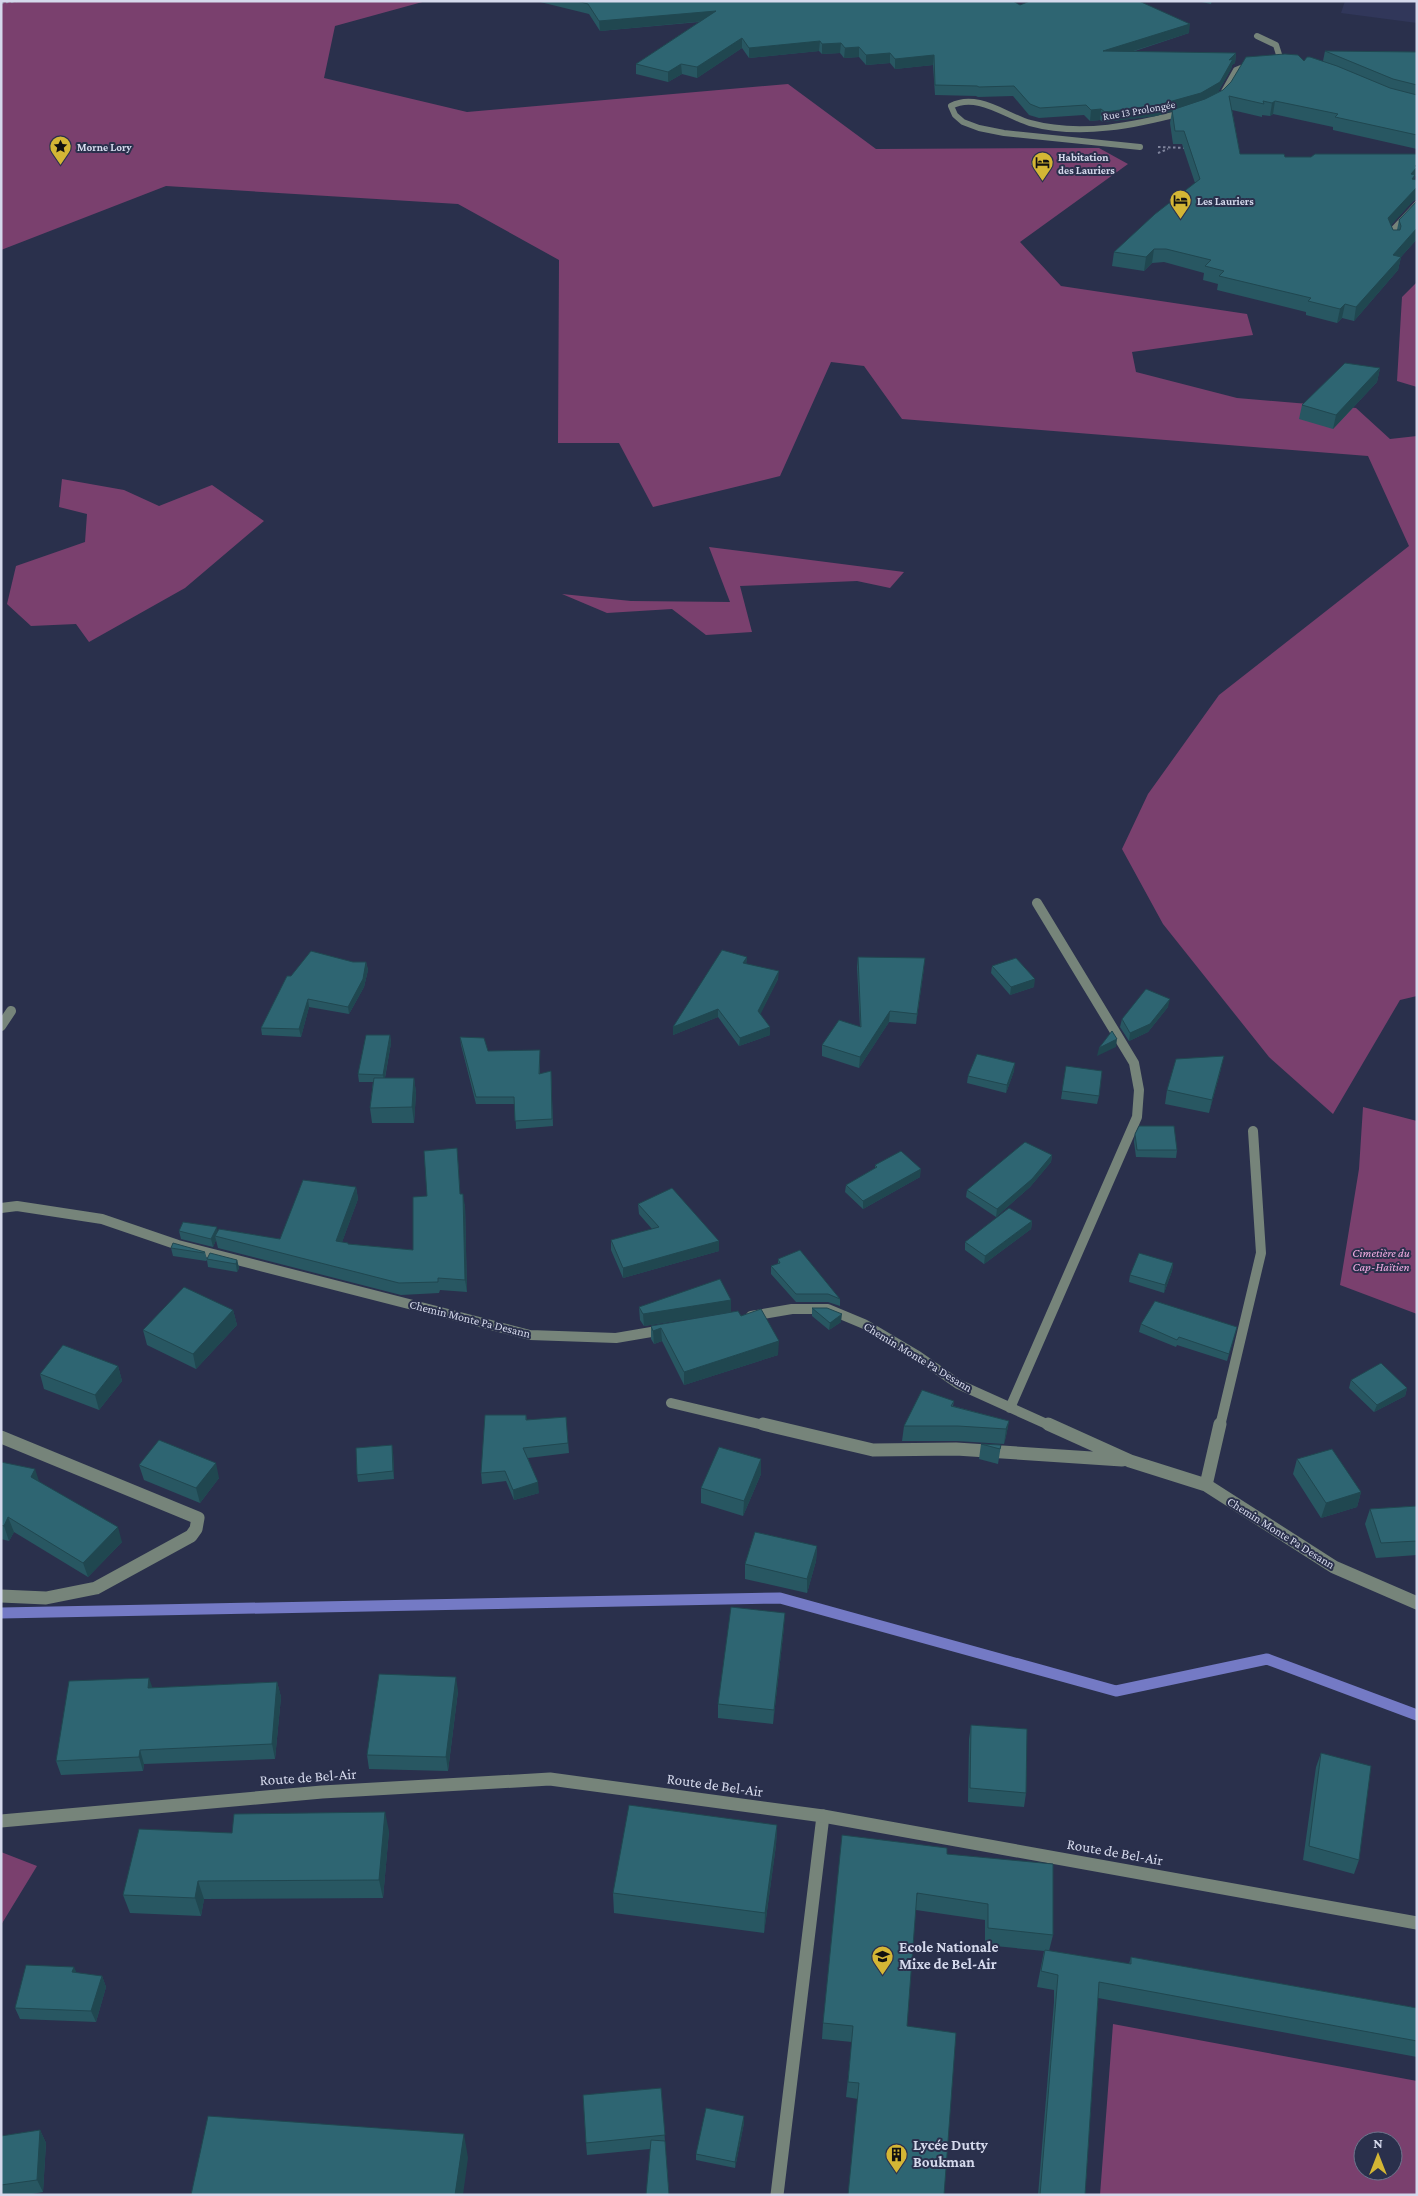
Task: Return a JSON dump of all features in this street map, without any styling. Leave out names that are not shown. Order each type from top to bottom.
[{"type":"street","points":[[1257,36],[1276,45],[1281,61]]},
{"type":"street","points":[[1215,101],[1224,93],[1236,69],[1259,62]]},
{"type":"street","points":[[1274,62],[1288,62]]},
{"type":"street","name":"Rue 13 Prolongée","points":[[1140,147],[1004,133],[979,128],[963,122],[955,115],[951,106],[958,102],[981,103],[1029,122],[1073,128],[1130,124],[1191,110]]},
{"type":"street","points":[[1393,240],[1390,234],[1417,204]]},
{"type":"street","points":[[1010,1408],[1137,1116],[1139,1090],[1134,1063],[1037,903]]},
{"type":"street","points":[[1,1026],[11,1011]]},
{"type":"street","points":[[1206,1485],[1261,1253],[1253,1131]]},
{"type":"street","name":"Chemin Monte Pa Desann","points":[[1,1208],[18,1206],[102,1219],[178,1245],[530,1335],[616,1338],[671,1329]]},
{"type":"street","name":"Chemin Monte Pa Desann","points":[[736,1319],[792,1309],[828,1309],[864,1324],[918,1356],[958,1384],[1130,1461],[1206,1485],[1334,1567],[1417,1603]]},
{"type":"street","points":[[671,1403],[872,1450],[956,1449],[1130,1461]]},
{"type":"street","points":[[1,1437],[198,1518],[196,1529],[191,1536],[96,1588],[46,1598],[1,1596]]},
{"type":"street","name":"Route de Bel-Air","points":[[1,1821],[322,1792],[550,1779],[823,1816],[1417,1923]]},
{"type":"street","points":[[777,2195],[823,1816]]},
{"type":"path","points":[[1,3],[17,1]]},
{"type":"path","points":[[1140,147],[1194,148]]},
{"type":"path","points":[[1167,151],[1166,149],[1176,148]]},
{"type":"shaded area","points":[[1345,1],[1417,1],[1417,23],[1341,13]]},
{"type":"green space","points":[[1,1],[426,1],[335,26],[324,78],[467,112],[788,84],[876,149],[1099,148],[1128,164],[1020,242],[1061,286],[1247,314],[1253,335],[1132,352],[1136,372],[1237,398],[1356,408],[1390,439],[1417,436],[1417,996],[1400,1000],[1333,1114],[1269,1057],[1163,924],[1122,849],[1148,794],[1219,695],[1409,546],[1368,456],[902,419],[864,366],[831,362],[780,476],[653,507],[619,443],[558,443],[559,260],[458,204],[166,186],[1,250]]},
{"type":"green space","points":[[1417,282],[1417,387],[1397,381],[1402,297]]},
{"type":"green space","points":[[62,479],[124,490],[159,506],[212,485],[264,521],[185,588],[89,642],[76,624],[31,626],[7,604],[16,566],[85,542],[87,514],[59,507]]},
{"type":"green space","points":[[709,547],[904,572],[890,588],[857,581],[740,586],[752,632],[706,635],[672,609],[607,613],[562,594],[631,601],[730,602]]},
{"type":"green space","name":"Cimetière du Cap-Haïtien","points":[[1363,1107],[1417,1121],[1417,1314],[1340,1285],[1359,1169]]},
{"type":"green space","points":[[1,1852],[37,1866],[1,1925]]},
{"type":"green space","points":[[1113,2024],[1417,2081],[1417,2195],[1100,2195]]},
{"type":"building","points":[[577,1],[1013,1],[1020,5],[1030,1],[1139,1],[1190,24],[1103,51],[1236,53],[1229,60],[1233,59],[1220,82],[1201,93],[1158,105],[1105,112],[1101,109],[1091,110],[1086,105],[1040,108],[1030,104],[1014,86],[935,85],[934,55],[895,59],[890,53],[866,55],[859,47],[845,48],[841,43],[822,44],[820,41],[749,48],[742,38],[697,67],[681,64],[668,72],[636,64],[716,11],[599,21],[588,4]]},
{"type":"building","points":[[1325,51],[1417,52],[1417,85],[1393,79]]},
{"type":"building","points":[[1298,55],[1304,61],[1307,57],[1310,57],[1390,88],[1417,95],[1417,135],[1335,117],[1338,114],[1275,101],[1272,103],[1263,101],[1264,104],[1229,96],[1240,154],[1284,154],[1285,157],[1311,157],[1315,154],[1417,154],[1417,164],[1415,166],[1417,167],[1411,174],[1415,175],[1412,179],[1417,180],[1417,187],[1388,218],[1393,230],[1400,230],[1399,220],[1417,201],[1417,228],[1393,255],[1401,257],[1356,307],[1345,304],[1340,309],[1308,301],[1311,298],[1219,276],[1224,271],[1205,266],[1211,260],[1166,249],[1154,249],[1146,257],[1114,252],[1155,214],[1200,179],[1184,131],[1175,131],[1172,110],[1205,99],[1223,90],[1231,82],[1246,57]]},
{"type":"building","points":[[1345,363],[1380,368],[1336,415],[1302,405]]},
{"type":"building","points":[[722,950],[747,957],[743,963],[779,971],[758,1011],[770,1027],[740,1038],[718,1009],[673,1027]]},
{"type":"building","points":[[311,951],[353,962],[366,962],[363,979],[348,1007],[308,999],[299,1029],[261,1028],[287,976],[291,976]]},
{"type":"building","points":[[858,957],[925,958],[917,1014],[890,1011],[860,1057],[822,1045],[839,1020],[861,1027]]},
{"type":"building","points":[[1016,958],[1035,979],[1011,987],[992,966]]},
{"type":"building","points":[[1146,989],[1170,999],[1150,1024],[1130,1033],[1122,1019]]},
{"type":"building","points":[[1112,1031],[1117,1039],[1099,1048]]},
{"type":"building","points":[[366,1035],[390,1035],[383,1075],[358,1074]]},
{"type":"building","points":[[460,1037],[484,1038],[488,1051],[540,1050],[539,1074],[551,1071],[552,1119],[515,1121],[514,1097],[476,1097]]},
{"type":"building","points":[[977,1054],[1015,1063],[1007,1085],[968,1076]]},
{"type":"building","points":[[1224,1056],[1212,1100],[1167,1090],[1176,1059]]},
{"type":"building","points":[[1066,1066],[1102,1071],[1099,1096],[1062,1091]]},
{"type":"building","points":[[374,1078],[414,1078],[412,1107],[370,1108]]},
{"type":"building","points":[[1139,1126],[1174,1126],[1177,1150],[1137,1150],[1135,1134]]},
{"type":"building","points":[[1025,1142],[1052,1155],[1032,1179],[997,1209],[967,1190]]},
{"type":"building","points":[[457,1148],[460,1194],[463,1194],[465,1280],[438,1278],[438,1282],[399,1283],[215,1236],[219,1229],[280,1239],[303,1180],[356,1187],[336,1241],[348,1244],[413,1250],[413,1197],[427,1196],[424,1151]]},
{"type":"building","points":[[901,1151],[921,1169],[863,1201],[846,1185],[877,1167],[875,1165]]},
{"type":"building","points":[[672,1188],[719,1241],[623,1268],[611,1240],[659,1227],[638,1204]]},
{"type":"building","points":[[1009,1208],[1032,1221],[985,1256],[965,1242]]},
{"type":"building","points":[[183,1222],[217,1227],[211,1239],[179,1231]]},
{"type":"building","points":[[173,1243],[205,1252],[171,1248]]},
{"type":"building","points":[[800,1250],[840,1299],[828,1294],[796,1294],[771,1266],[780,1263],[778,1259]]},
{"type":"building","points":[[210,1253],[237,1260],[236,1264],[207,1259]]},
{"type":"building","points":[[1139,1253],[1173,1263],[1165,1285],[1130,1275]]},
{"type":"building","points":[[720,1279],[731,1300],[643,1314],[639,1307]]},
{"type":"building","points":[[184,1287],[233,1310],[193,1354],[143,1330]]},
{"type":"building","points":[[1155,1301],[1237,1327],[1229,1354],[1179,1337],[1177,1340],[1141,1324]]},
{"type":"building","points":[[812,1308],[827,1308],[842,1314],[830,1323]]},
{"type":"building","points":[[761,1309],[779,1341],[684,1372],[661,1328],[653,1331],[651,1326],[738,1311],[741,1316]]},
{"type":"building","points":[[63,1345],[118,1366],[95,1395],[40,1374]]},
{"type":"building","points":[[1381,1363],[1407,1388],[1377,1405],[1351,1380]]},
{"type":"building","points":[[922,1390],[954,1401],[951,1406],[1009,1421],[1006,1429],[958,1426],[904,1426]]},
{"type":"building","points":[[485,1415],[526,1415],[526,1420],[566,1417],[568,1443],[523,1448],[538,1482],[513,1490],[505,1471],[481,1473]]},
{"type":"building","points":[[159,1440],[216,1463],[196,1488],[139,1465]]},
{"type":"building","points":[[981,1444],[1001,1445],[1000,1449]]},
{"type":"building","points":[[392,1445],[393,1471],[357,1475],[356,1448]]},
{"type":"building","points":[[719,1447],[761,1459],[744,1501],[701,1488]]},
{"type":"building","points":[[1332,1449],[1361,1492],[1326,1503],[1297,1459]]},
{"type":"building","points":[[1,1462],[35,1469],[31,1477],[118,1527],[83,1563],[8,1517],[4,1526],[1,1525]]},
{"type":"building","points":[[1417,1506],[1417,1541],[1381,1543],[1370,1509]]},
{"type":"building","points":[[755,1532],[817,1546],[807,1579],[745,1564]]},
{"type":"building","points":[[731,1607],[785,1613],[774,1710],[718,1704]]},
{"type":"building","points":[[379,1674],[456,1677],[446,1757],[367,1755]]},
{"type":"building","points":[[149,1678],[148,1688],[277,1682],[272,1744],[140,1750],[139,1757],[56,1761],[69,1681]]},
{"type":"building","points":[[971,1725],[1027,1729],[1026,1793],[970,1788]]},
{"type":"building","points":[[1321,1753],[1371,1766],[1359,1860],[1309,1846]]},
{"type":"building","points":[[629,1805],[777,1825],[765,1913],[613,1893]]},
{"type":"building","points":[[385,1812],[379,1880],[198,1881],[195,1898],[123,1895],[139,1829],[232,1833],[234,1814]]},
{"type":"building","points":[[842,1835],[947,1848],[947,1854],[1053,1864],[1053,1935],[988,1928],[988,1904],[917,1893],[907,2026],[956,2033],[944,2195],[848,2195],[859,2083],[848,2082],[853,2026],[823,2023]]},
{"type":"building","points":[[1045,1950],[1131,1964],[1131,1957],[1417,2008],[1417,2041],[1099,1982],[1085,2195],[1040,2195],[1058,1975],[1041,1971]]},
{"type":"building","points":[[26,1965],[74,1967],[72,1972],[102,1976],[91,2011],[15,2008]]},
{"type":"building","points":[[661,2088],[665,2135],[586,2143],[583,2095]]},
{"type":"building","points":[[706,2108],[744,2116],[735,2162],[696,2154]]},
{"type":"building","points":[[208,2116],[464,2134],[455,2195],[191,2195]]},
{"type":"building","points":[[40,2130],[37,2180],[1,2185],[1,2136]]},
{"type":"building","points":[[651,2140],[665,2141],[669,2195],[646,2195]]},
{"type":"waterway","points":[[1,1613],[780,1598],[1116,1691],[1267,1659],[1417,1715]]},
{"type":"place","name":"Morne Lory","points":[[61,166]]},
{"type":"place","name":"Habitation des Lauriers","points":[[1042,182]]},
{"type":"place","name":"Les Lauriers","points":[[1181,220]]},
{"type":"place","name":"Ecole Nationale Mixe de Bel-Air","points":[[883,1975]]},
{"type":"place","name":"Lycée Dutty Boukman","points":[[897,2173]]}]
